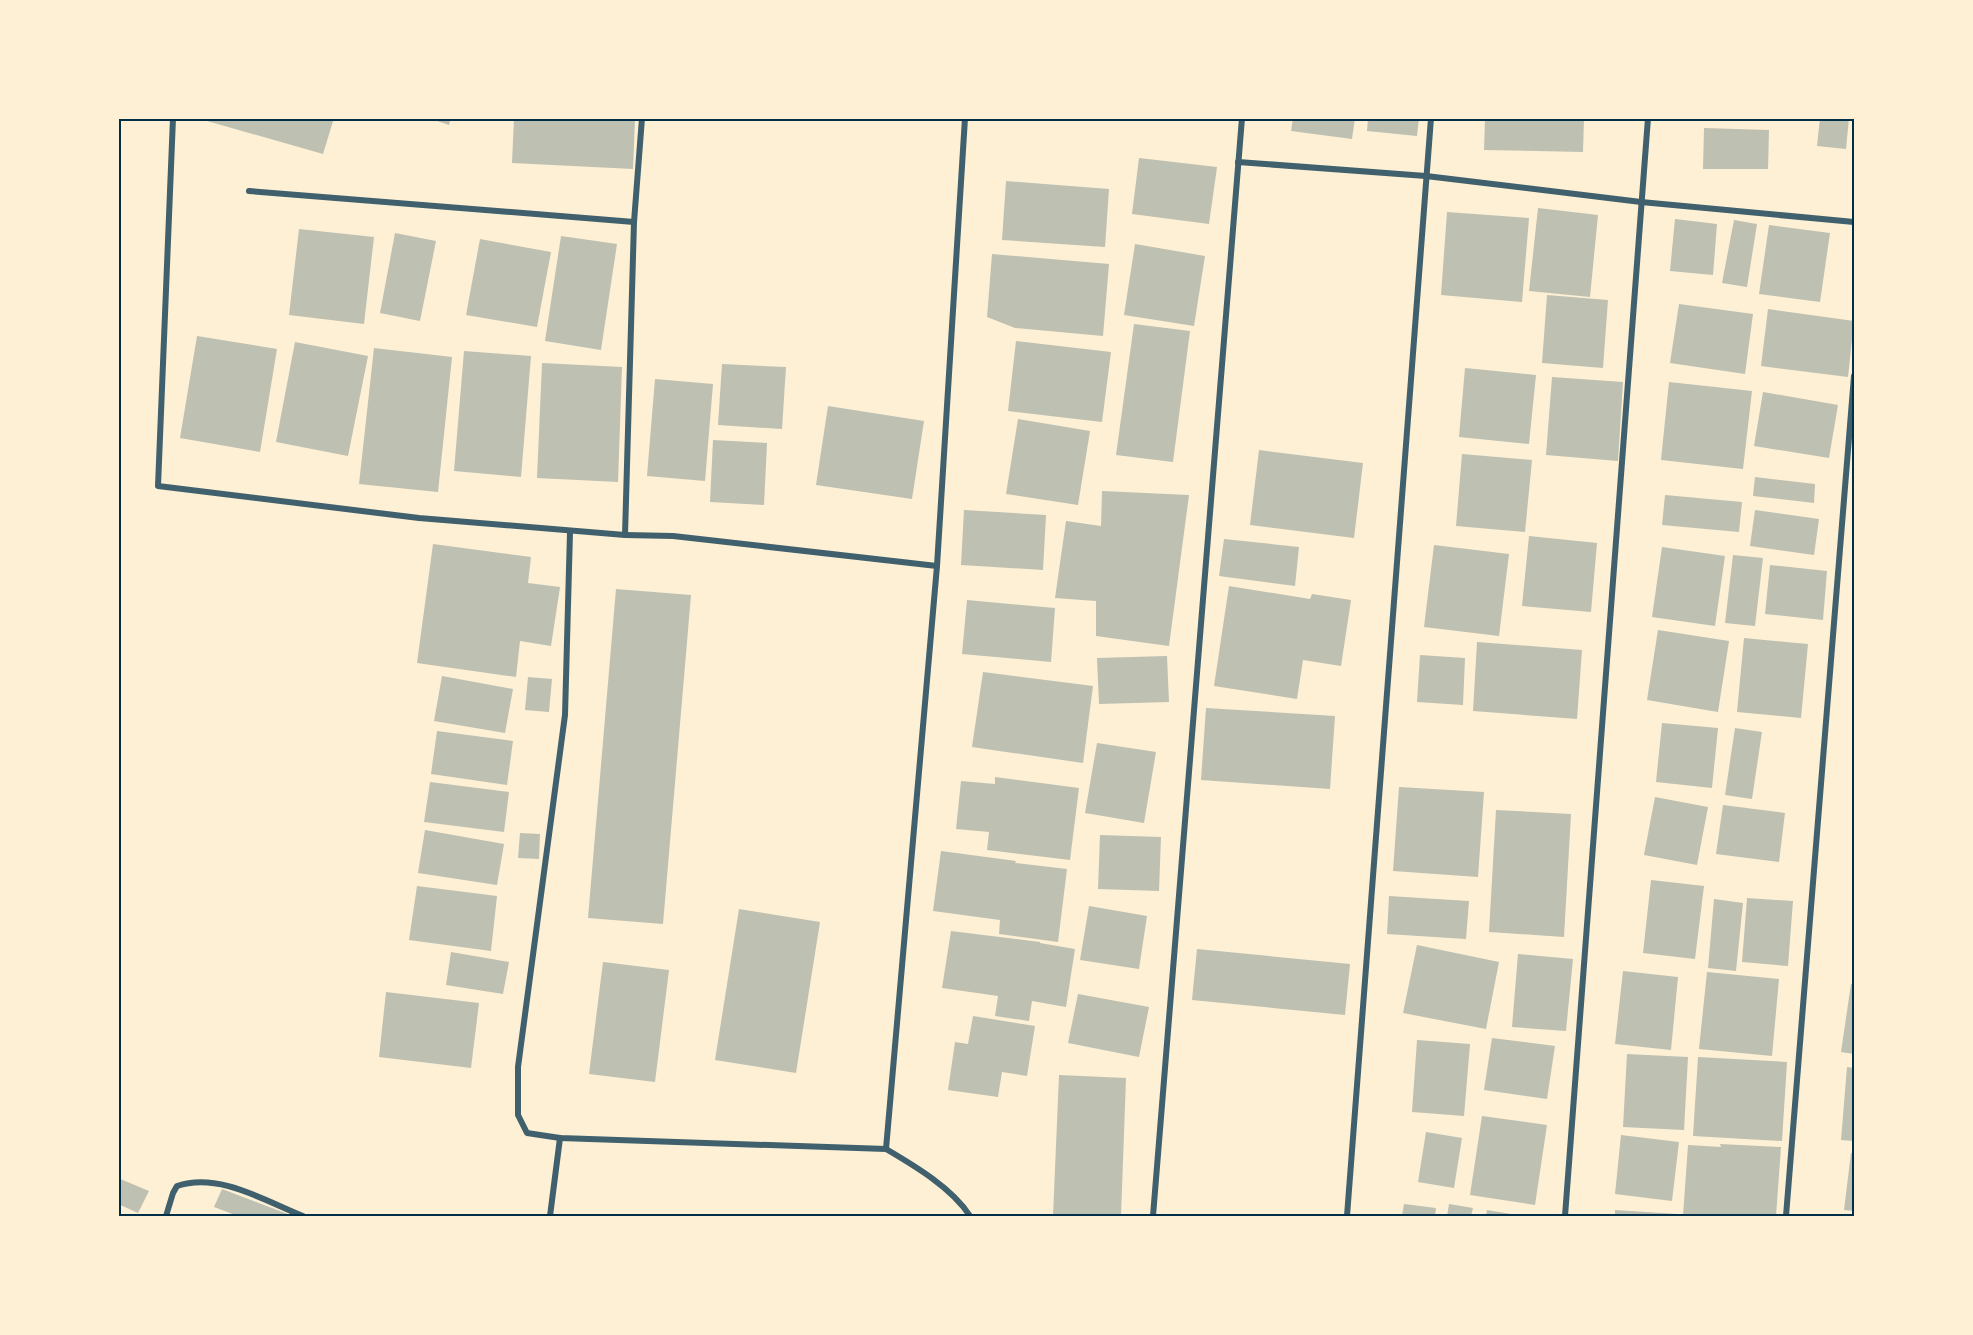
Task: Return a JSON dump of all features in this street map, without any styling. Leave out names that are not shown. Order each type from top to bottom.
[{"type":"street","points":[[173,118],[158,486],[419,518],[570,532],[672,536],[937,566]]},
{"type":"street","points":[[625,535],[634,222],[642,118]]},
{"type":"street","points":[[886,1149],[937,566],[965,118]]},
{"type":"street","points":[[1153,1216],[1242,118]]},
{"type":"street","points":[[1347,1216],[1431,118]]},
{"type":"street","points":[[1565,1216],[1648,118]]},
{"type":"street","points":[[1238,162],[1426,176],[1641,202],[1854,222]]},
{"type":"street","points":[[249,191],[634,222]]},
{"type":"street","points":[[1786,1216],[1854,376]]},
{"type":"street","points":[[570,532],[565,715],[518,1067],[518,1115],[527,1133],[560,1138],[886,1149],[917,1167],[963,1206],[970,1216]]},
{"type":"street","points":[[550,1216],[560,1138]]},
{"type":"street","points":[[166,1216],[172,1193],[177,1186],[199,1181],[217,1183],[242,1191],[303,1216]]},
{"type":"building","points":[[208,118],[334,118],[323,154],[207,121]]},
{"type":"building","points":[[428,118],[451,118],[449,125]]},
{"type":"building","points":[[514,118],[635,118],[633,169],[512,163]]},
{"type":"building","points":[[1293,118],[1355,118],[1352,139],[1291,131]]},
{"type":"building","points":[[1368,118],[1419,118],[1417,136],[1367,131]]},
{"type":"building","points":[[1485,118],[1584,118],[1583,152],[1484,150]]},
{"type":"building","points":[[1820,118],[1849,118],[1846,149],[1817,146]]},
{"type":"building","points":[[1704,128],[1769,130],[1768,169],[1703,169]]},
{"type":"building","points":[[1139,158],[1217,167],[1209,224],[1132,214]]},
{"type":"building","points":[[1006,181],[1109,189],[1105,247],[1002,240]]},
{"type":"building","points":[[1538,208],[1598,215],[1590,297],[1529,291]]},
{"type":"building","points":[[1447,212],[1529,218],[1522,302],[1441,295]]},
{"type":"building","points":[[1675,219],[1717,224],[1713,275],[1670,271]]},
{"type":"building","points":[[1734,220],[1757,224],[1747,287],[1722,283]]},
{"type":"building","points":[[1769,225],[1830,233],[1820,302],[1759,294]]},
{"type":"building","points":[[299,229],[374,237],[364,324],[289,315]]},
{"type":"building","points":[[395,233],[436,241],[420,321],[380,313]]},
{"type":"building","points":[[561,236],[617,244],[601,350],[545,341]]},
{"type":"building","points":[[480,239],[551,252],[537,327],[466,315]]},
{"type":"building","points":[[1135,244],[1205,256],[1194,326],[1124,315]]},
{"type":"building","points":[[992,254],[1109,264],[1103,336],[1015,328],[987,317]]},
{"type":"building","points":[[1547,295],[1608,300],[1603,368],[1542,363]]},
{"type":"building","points":[[1679,304],[1753,314],[1745,374],[1670,363]]},
{"type":"building","points":[[1768,309],[1854,321],[1848,377],[1761,366]]},
{"type":"building","points":[[1134,324],[1190,331],[1173,462],[1116,455]]},
{"type":"building","points":[[197,336],[277,349],[260,452],[180,438]]},
{"type":"building","points":[[1016,341],[1111,352],[1102,422],[1008,411]]},
{"type":"building","points":[[295,342],[368,356],[348,456],[276,442]]},
{"type":"building","points":[[374,348],[452,357],[438,492],[359,484]]},
{"type":"building","points":[[464,351],[531,356],[521,477],[454,471]]},
{"type":"building","points":[[542,363],[622,367],[618,482],[537,478]]},
{"type":"building","points":[[722,364],[786,367],[782,429],[718,425]]},
{"type":"building","points":[[1465,368],[1536,375],[1529,444],[1459,437]]},
{"type":"building","points":[[1552,377],[1623,382],[1618,461],[1546,455]]},
{"type":"building","points":[[655,379],[713,384],[705,481],[647,476]]},
{"type":"building","points":[[1669,382],[1752,391],[1743,469],[1661,460]]},
{"type":"building","points":[[1763,392],[1838,405],[1829,458],[1754,446]]},
{"type":"building","points":[[828,406],[924,421],[912,499],[816,485]]},
{"type":"building","points":[[1018,419],[1090,431],[1078,505],[1006,494]]},
{"type":"building","points":[[713,440],[767,443],[764,505],[710,502]]},
{"type":"building","points":[[1259,450],[1363,463],[1354,538],[1250,525]]},
{"type":"building","points":[[1462,454],[1532,460],[1525,532],[1456,526]]},
{"type":"building","points":[[1755,477],[1815,484],[1814,503],[1753,496]]},
{"type":"building","points":[[1102,491],[1189,495],[1169,646],[1096,636],[1096,601],[1055,598],[1066,521],[1101,526]]},
{"type":"building","points":[[1665,495],[1742,502],[1739,532],[1662,525]]},
{"type":"building","points":[[964,510],[1046,515],[1043,570],[961,565]]},
{"type":"building","points":[[1755,510],[1819,519],[1814,555],[1750,546]]},
{"type":"building","points":[[1529,536],[1597,543],[1591,612],[1522,606]]},
{"type":"building","points":[[1224,539],[1299,547],[1295,586],[1219,576]]},
{"type":"building","points":[[433,544],[531,557],[528,583],[560,587],[551,646],[520,641],[516,677],[417,663]]},
{"type":"building","points":[[1434,545],[1509,554],[1499,636],[1424,627]]},
{"type":"building","points":[[1662,547],[1725,556],[1715,626],[1652,617]]},
{"type":"building","points":[[1733,555],[1763,558],[1755,626],[1725,623]]},
{"type":"building","points":[[1770,565],[1827,571],[1823,620],[1765,614]]},
{"type":"building","points":[[1229,586],[1310,599],[1312,594],[1351,600],[1341,666],[1303,660],[1297,699],[1214,686]]},
{"type":"building","points":[[616,589],[691,595],[663,924],[588,918]]},
{"type":"building","points":[[967,600],[1055,608],[1051,662],[962,654]]},
{"type":"building","points":[[1658,630],[1729,641],[1718,712],[1647,700]]},
{"type":"building","points":[[1744,638],[1808,644],[1801,718],[1737,712]]},
{"type":"building","points":[[1477,642],[1582,650],[1577,719],[1473,711]]},
{"type":"building","points":[[1420,655],[1465,658],[1463,705],[1417,702]]},
{"type":"building","points":[[1167,656],[1169,702],[1099,704],[1097,658]]},
{"type":"building","points":[[983,672],[1093,686],[1083,763],[972,747]]},
{"type":"building","points":[[442,676],[513,689],[505,733],[434,721]]},
{"type":"building","points":[[528,677],[552,679],[549,712],[525,710]]},
{"type":"building","points":[[1206,708],[1335,716],[1330,789],[1201,780]]},
{"type":"building","points":[[1662,723],[1718,728],[1712,788],[1656,782]]},
{"type":"building","points":[[1735,728],[1762,732],[1752,799],[1725,795]]},
{"type":"building","points":[[437,731],[513,741],[507,785],[431,774]]},
{"type":"building","points":[[1097,743],[1156,752],[1144,823],[1085,813]]},
{"type":"building","points":[[995,777],[1079,788],[1070,860],[987,850],[989,832],[956,829],[961,781],[995,784]]},
{"type":"building","points":[[430,782],[509,792],[504,832],[424,822]]},
{"type":"building","points":[[1399,787],[1484,792],[1478,877],[1393,871]]},
{"type":"building","points":[[1655,797],[1708,807],[1697,865],[1644,855]]},
{"type":"building","points":[[1723,805],[1785,813],[1779,862],[1716,854]]},
{"type":"building","points":[[1496,810],[1571,814],[1564,937],[1489,932]]},
{"type":"building","points":[[425,830],[504,844],[497,885],[418,873]]},
{"type":"building","points":[[520,833],[540,834],[539,859],[518,858]]},
{"type":"building","points":[[1100,835],[1161,837],[1159,891],[1098,889]]},
{"type":"building","points":[[941,851],[1067,869],[1058,942],[999,934],[1000,920],[933,911]]},
{"type":"building","points":[[1651,880],[1704,886],[1695,959],[1643,953]]},
{"type":"building","points":[[417,886],[497,896],[491,951],[409,940]]},
{"type":"building","points":[[1389,896],[1469,901],[1466,939],[1387,934]]},
{"type":"building","points":[[1747,898],[1793,901],[1788,966],[1742,962]]},
{"type":"building","points":[[1714,899],[1743,903],[1736,971],[1708,968]]},
{"type":"building","points":[[1089,906],[1147,916],[1139,969],[1080,960]]},
{"type":"building","points":[[739,909],[820,922],[796,1073],[715,1060]]},
{"type":"building","points":[[951,931],[1040,942],[1075,949],[1066,1007],[1032,1001],[1029,1021],[995,1016],[998,996],[942,988]]},
{"type":"building","points":[[1417,945],[1499,962],[1486,1029],[1403,1013]]},
{"type":"building","points":[[1197,949],[1350,964],[1345,1015],[1192,1000]]},
{"type":"building","points":[[451,952],[509,962],[503,994],[446,985]]},
{"type":"building","points":[[1518,954],[1573,959],[1566,1031],[1512,1027]]},
{"type":"building","points":[[603,962],[669,970],[655,1082],[589,1074]]},
{"type":"building","points":[[1623,971],[1678,977],[1671,1050],[1615,1044]]},
{"type":"building","points":[[1707,972],[1779,979],[1772,1056],[1699,1049]]},
{"type":"building","points":[[1851,984],[1854,984],[1854,1054],[1841,1052]]},
{"type":"building","points":[[386,992],[479,1003],[471,1068],[379,1057]]},
{"type":"building","points":[[1078,994],[1149,1007],[1139,1057],[1068,1043]]},
{"type":"building","points":[[973,1016],[1035,1026],[1027,1076],[1002,1072],[998,1097],[948,1090],[955,1042],[968,1044]]},
{"type":"building","points":[[1492,1038],[1555,1046],[1547,1099],[1484,1090]]},
{"type":"building","points":[[1417,1040],[1470,1044],[1464,1116],[1412,1112]]},
{"type":"building","points":[[1627,1054],[1688,1057],[1684,1130],[1623,1127]]},
{"type":"building","points":[[1698,1057],[1787,1062],[1782,1141],[1693,1136]]},
{"type":"building","points":[[1847,1067],[1854,1068],[1854,1141],[1841,1140]]},
{"type":"building","points":[[1059,1075],[1126,1078],[1121,1216],[1053,1216]]},
{"type":"building","points":[[1482,1116],[1547,1125],[1535,1205],[1470,1195]]},
{"type":"building","points":[[1426,1132],[1462,1138],[1454,1188],[1418,1182]]},
{"type":"building","points":[[1621,1135],[1679,1142],[1672,1201],[1615,1194]]},
{"type":"building","points":[[1720,1144],[1781,1147],[1776,1216],[1683,1216],[1688,1145],[1721,1147]]},
{"type":"building","points":[[1851,1153],[1854,1153],[1854,1211],[1844,1210]]},
{"type":"building","points":[[118,1178],[149,1191],[138,1213],[118,1204]]},
{"type":"building","points":[[222,1189],[293,1216],[238,1216],[214,1207]]},
{"type":"building","points":[[1404,1204],[1436,1208],[1435,1216],[1402,1216]]},
{"type":"building","points":[[1449,1204],[1473,1208],[1471,1216],[1447,1216]]},
{"type":"building","points":[[1487,1210],[1517,1215],[1486,1216]]},
{"type":"building","points":[[1615,1210],[1677,1214],[1677,1216],[1615,1216]]}]
